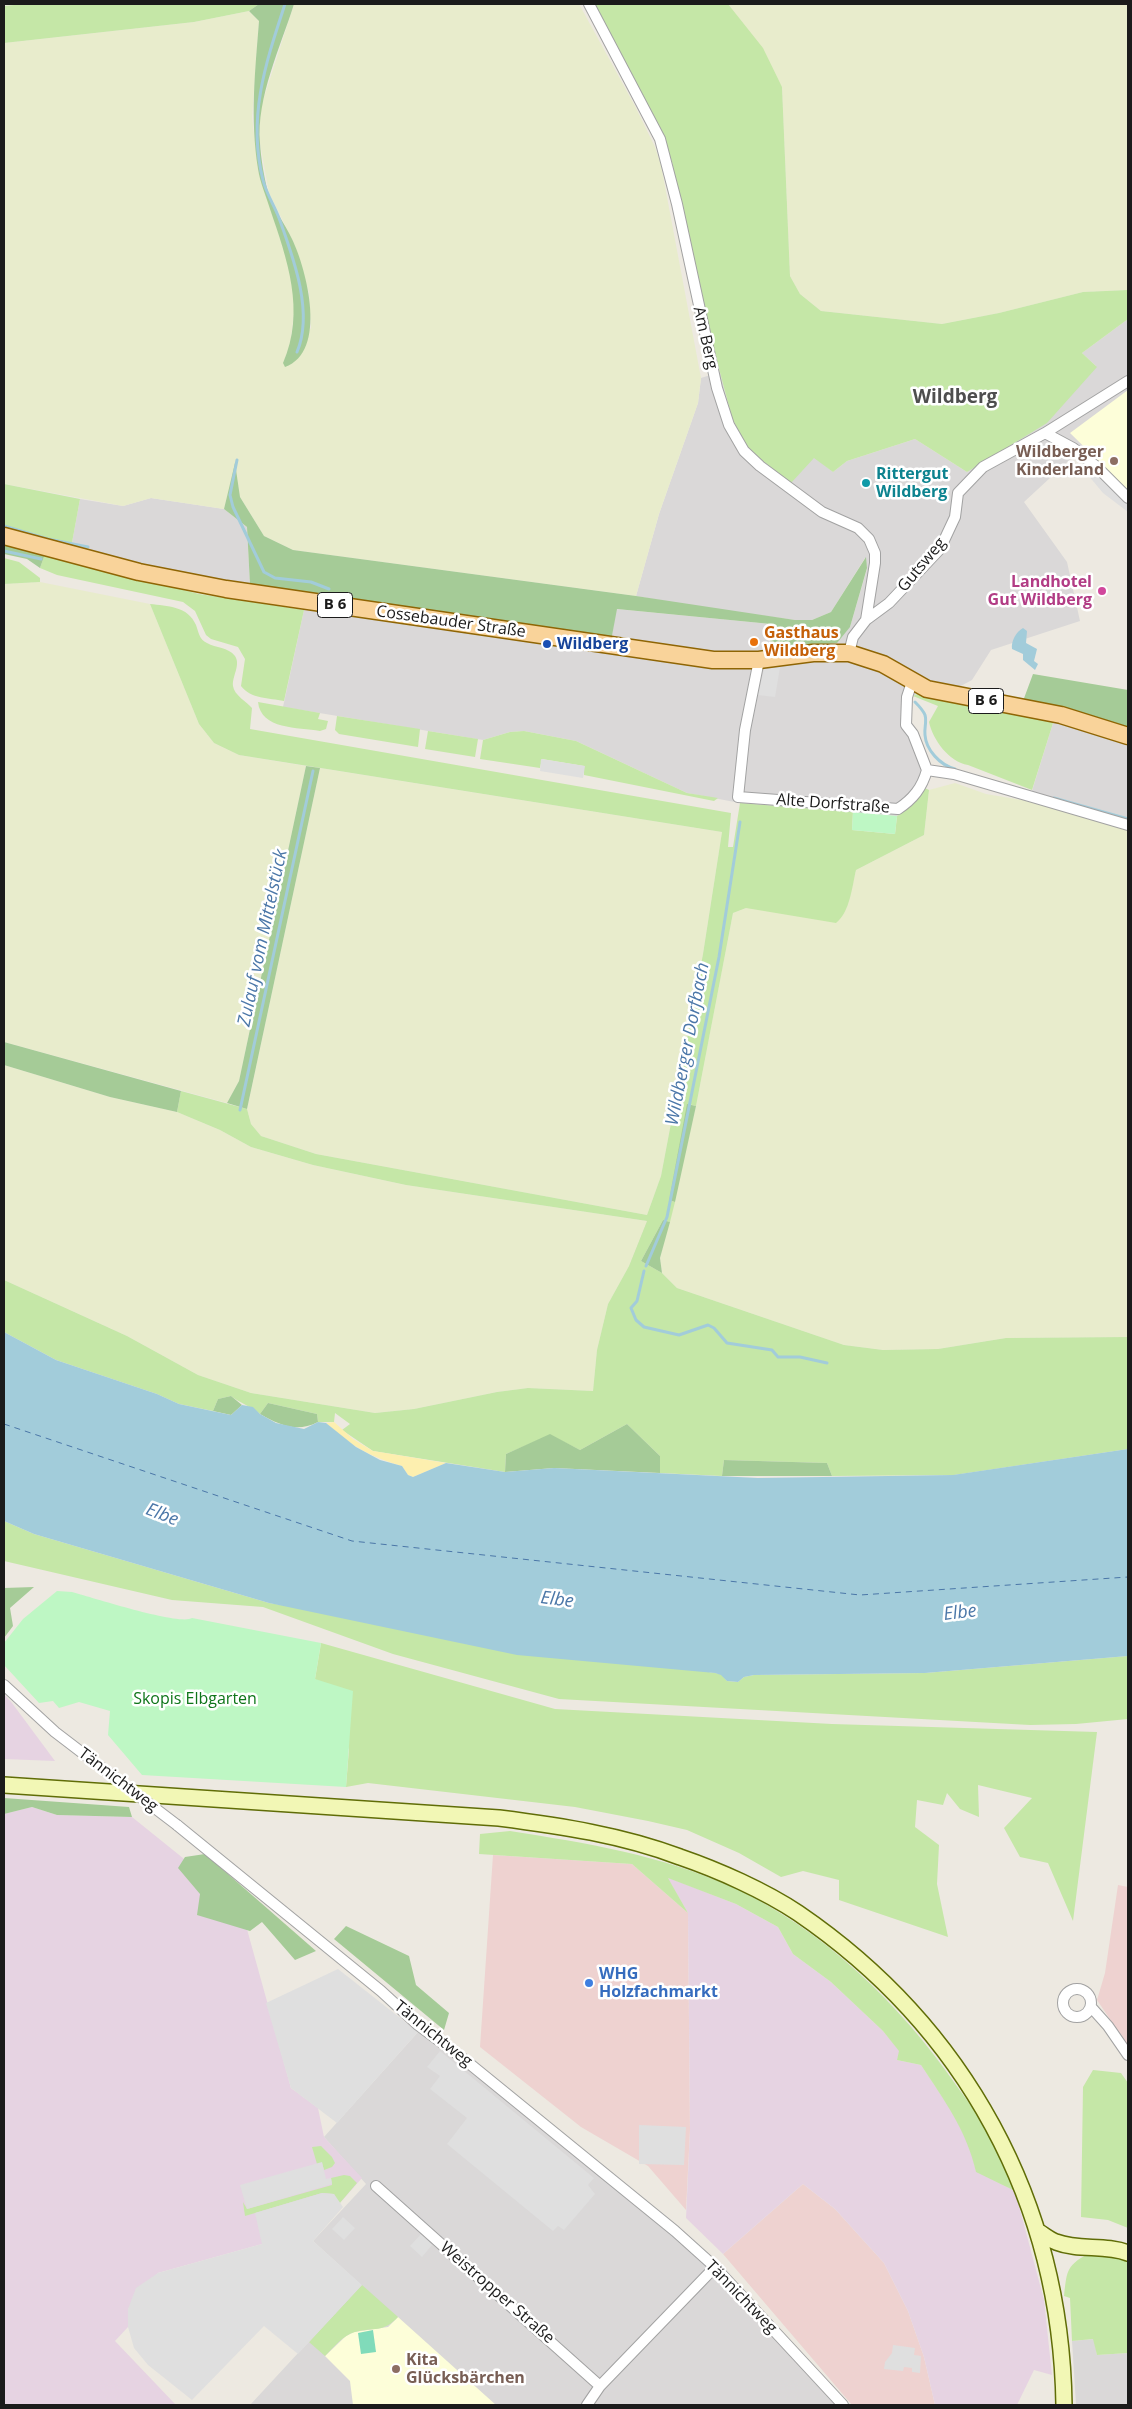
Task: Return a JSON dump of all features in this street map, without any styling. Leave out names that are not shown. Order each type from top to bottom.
[{"type":"main road","name":"Cossebauder Straße","points":[[4,536],[139,572],[226,589],[713,660],[759,660],[813,653],[849,652],[883,664],[912,682],[943,693],[1061,715],[1128,736]]},
{"type":"main road","points":[[4,1785],[499,1818],[567,1827],[632,1840],[680,1856],[729,1877],[796,1912],[853,1954],[908,2006],[955,2063],[990,2117],[1018,2175],[1039,2232],[1059,2327],[1064,2405]]},
{"type":"main road","points":[[1039,2232],[1055,2242],[1074,2247],[1102,2247],[1128,2252]]},
{"type":"street","name":"Am Berg","points":[[589,4],[660,139],[677,204],[717,388],[729,424],[744,451],[760,466],[822,512],[858,528],[869,539],[875,563],[866,620]]},
{"type":"street","name":"Gutsweg","points":[[849,652],[854,637],[866,620],[889,603],[940,548],[955,517],[958,494],[983,467],[1045,433],[1128,381]]},
{"type":"street","points":[[1045,433],[1073,448],[1097,467],[1128,498]]},
{"type":"street","name":"Alte Dorfstraße","points":[[759,660],[744,730],[738,797],[898,809],[912,800],[924,781],[927,770]]},
{"type":"street","points":[[912,682],[907,697],[906,725],[913,734],[927,770],[954,774],[1128,825]]},
{"type":"street","name":"Tännichtweg","points":[[4,1685],[55,1732],[177,1825],[381,1991],[418,2025],[480,2072],[668,2225],[715,2267],[842,2405]]},
{"type":"street","points":[[1090,2008],[1108,2026],[1128,2055]]},
{"type":"street","name":"Weistropper Straße","points":[[376,2186],[600,2386]]},
{"type":"street","points":[[587,2405],[600,2386],[715,2267]]},
{"type":"shaded area","points":[[294,4],[579,4],[635,106],[655,147],[661,165],[701,378],[698,403],[659,514],[636,596],[293,550],[264,536],[240,497],[235,465],[224,509],[151,498],[123,506],[4,484],[4,43],[194,22],[249,11],[259,21],[252,117],[258,171],[290,268],[295,305],[290,347],[283,363],[311,328],[309,293],[293,241],[269,193],[260,143],[260,110]]},
{"type":"shaded area","points":[[728,4],[1128,4],[1128,290],[1083,292],[999,313],[942,324],[821,311],[800,294],[790,276],[782,87]]},
{"type":"shaded area","points":[[1128,319],[1128,499],[1077,453],[1024,502],[1067,562],[1080,621],[991,650],[972,680],[955,689],[919,693],[912,696],[908,707],[930,777],[920,797],[910,808],[897,816],[740,803],[687,793],[576,741],[524,731],[510,732],[483,740],[283,707],[304,610],[609,653],[616,609],[771,624],[771,649],[850,627],[867,569],[865,558],[831,612],[812,620],[795,620],[703,608],[636,596],[659,514],[698,403],[701,378],[720,372],[732,418],[815,457],[833,472],[847,461],[915,439],[967,472],[1096,366],[1082,353]]},
{"type":"shaded area","name":"Wildberger Kinderland","points":[[1128,390],[1128,490],[1070,433]]},
{"type":"shaded area","points":[[1095,468],[1128,498],[1128,512],[1103,493],[1088,475]]},
{"type":"shaded area","points":[[151,498],[224,509],[247,527],[250,585],[203,579],[71,548],[80,499],[123,506]]},
{"type":"shaded area","points":[[40,582],[150,604],[199,724],[214,743],[239,755],[306,766],[239,1081],[227,1103],[4,1042],[4,584]]},
{"type":"shaded area","points":[[780,667],[775,697],[758,695],[764,669]]},
{"type":"shaded area","points":[[1054,720],[1128,741],[1128,822],[1031,794]]},
{"type":"shaded area","points":[[541,759],[585,766],[583,778],[540,771]]},
{"type":"shaded area","points":[[320,768],[722,832],[703,954],[661,1176],[647,1215],[316,1154],[261,1136],[251,1124],[247,1109]]},
{"type":"shaded area","points":[[955,783],[986,794],[1028,801],[1128,830],[1128,1337],[1006,1338],[938,1349],[883,1350],[844,1345],[677,1288],[662,1273],[660,1258],[696,1106],[733,913],[746,908],[846,909],[856,870],[924,835],[929,790]]},
{"type":"shaded area","points":[[4,1065],[110,1097],[177,1112],[220,1130],[251,1147],[313,1165],[406,1185],[647,1221],[629,1266],[608,1304],[597,1350],[593,1391],[528,1388],[497,1392],[414,1409],[375,1413],[251,1393],[198,1375],[127,1336],[4,1280]]},
{"type":"shaded area","points":[[4,1694],[12,1703],[55,1761],[4,1759]]},
{"type":"shaded area","points":[[32,1807],[57,1815],[132,1817],[240,1904],[291,2088],[318,2108],[324,2137],[362,2178],[339,2204],[262,2244],[158,2273],[128,2309],[128,2327],[115,2341],[176,2405],[4,2405],[4,1814]]},
{"type":"shaded area","name":"WHG Holzfachmarkt","points":[[493,1855],[632,1864],[688,1913],[690,2130],[686,2210],[648,2166],[581,2127],[480,2047]]},
{"type":"shaded area","points":[[667,1877],[736,1904],[778,1927],[793,1954],[831,1982],[883,2031],[900,2051],[897,2060],[921,2065],[950,2108],[970,2146],[976,2171],[1015,2191],[1044,2300],[1052,2375],[1034,2370],[1017,2405],[935,2405],[924,2357],[908,2311],[884,2263],[835,2209],[803,2184],[723,2254],[686,2218],[690,2130],[688,1913]]},
{"type":"shaded area","points":[[1118,1885],[1128,1887],[1128,2046],[1097,2000],[1105,1973]]},
{"type":"shaded area","points":[[338,1969],[418,2032],[337,2123],[291,2088],[266,2003]]},
{"type":"shaded area","points":[[418,2032],[696,2243],[837,2405],[250,2405],[361,2285],[313,2241],[366,2184],[324,2137]]},
{"type":"shaded area","points":[[440,2051],[594,2178],[588,2185],[595,2194],[564,2230],[558,2226],[553,2231],[447,2144],[467,2118],[430,2089],[440,2076],[427,2067]]},
{"type":"shaded area","points":[[639,2125],[686,2127],[684,2165],[639,2164]]},
{"type":"shaded area","points":[[322,2162],[326,2179],[331,2178],[332,2184],[247,2209],[240,2185]]},
{"type":"shaded area","points":[[803,2184],[835,2209],[884,2263],[908,2311],[924,2357],[935,2405],[852,2405],[723,2254]]},
{"type":"shaded area","points":[[322,2193],[334,2194],[343,2207],[313,2241],[362,2285],[298,2354],[264,2326],[192,2400],[148,2365],[134,2348],[128,2327],[128,2309],[136,2288],[158,2273],[262,2244],[255,2213]]},
{"type":"shaded area","points":[[343,2217],[355,2228],[344,2240],[332,2229]]},
{"type":"shaded area","points":[[421,2234],[432,2245],[422,2257],[410,2246]]},
{"type":"shaded area","name":"Kita Glücksbärchen","points":[[398,2317],[496,2405],[353,2405],[350,2381],[325,2356],[346,2336],[354,2332],[388,2327]]},
{"type":"shaded area","points":[[1094,2339],[1097,2355],[1128,2353],[1128,2405],[1076,2405],[1072,2341]]},
{"type":"shaded area","points":[[893,2345],[915,2348],[914,2355],[921,2356],[920,2373],[912,2372],[912,2368],[904,2367],[903,2371],[884,2369],[885,2362],[892,2353]]},
{"type":"green space","points":[[24,4],[259,4],[249,11],[194,22],[4,43],[4,6]]},
{"type":"green space","points":[[259,4],[294,4],[271,72],[262,108],[260,126],[261,155],[268,192],[298,253],[308,289],[310,328],[306,345],[298,358],[285,367],[283,363],[290,344],[293,324],[292,285],[288,266],[259,174],[254,131],[254,95],[259,21],[249,11]]},
{"type":"green space","points":[[594,4],[728,4],[763,48],[782,87],[790,276],[800,294],[821,311],[942,324],[999,313],[1083,292],[1128,290],[1128,319],[1082,353],[1097,367],[1047,423],[967,472],[915,439],[847,461],[833,472],[814,458],[791,483],[749,450],[732,418],[702,304],[672,162],[663,138]]},
{"type":"green space","points":[[235,463],[240,497],[264,536],[293,550],[636,596],[795,620],[812,620],[831,612],[866,557],[867,568],[850,627],[837,643],[770,649],[771,624],[617,609],[611,641],[250,585],[247,527],[224,509]]},
{"type":"green space","points":[[4,484],[80,499],[71,548],[4,530]]},
{"type":"green space","points":[[4,543],[45,554],[40,568],[27,559],[4,554]]},
{"type":"green space","points":[[45,554],[199,594],[304,610],[284,701],[255,696],[245,690],[241,686],[245,659],[238,647],[211,639],[206,635],[195,611],[183,602],[57,575],[40,568]]},
{"type":"green space","points":[[4,558],[19,562],[40,578],[40,582],[4,584]]},
{"type":"green space","points":[[150,604],[176,608],[188,614],[196,625],[202,640],[210,645],[225,649],[235,656],[237,667],[233,686],[238,695],[252,708],[250,729],[731,813],[728,847],[733,847],[740,803],[853,812],[852,830],[895,834],[897,816],[913,804],[925,788],[929,790],[924,835],[856,870],[847,906],[836,923],[746,908],[733,913],[696,1106],[688,1104],[669,1200],[675,1202],[670,1222],[663,1220],[641,1261],[662,1273],[677,1288],[844,1345],[883,1350],[938,1349],[1006,1338],[1128,1337],[1128,1449],[954,1475],[832,1476],[827,1463],[724,1460],[722,1476],[660,1473],[660,1456],[627,1424],[580,1450],[550,1435],[506,1454],[505,1472],[373,1451],[342,1430],[350,1424],[335,1413],[334,1422],[318,1422],[317,1414],[268,1403],[260,1414],[231,1396],[218,1399],[213,1411],[179,1404],[157,1394],[56,1360],[4,1332],[4,1280],[127,1336],[198,1375],[251,1393],[375,1413],[414,1409],[497,1392],[528,1388],[593,1391],[597,1350],[608,1304],[629,1266],[647,1221],[406,1185],[313,1165],[251,1147],[220,1130],[177,1112],[181,1091],[247,1109],[251,1124],[261,1136],[316,1154],[647,1215],[661,1176],[703,954],[722,832],[239,755],[214,743],[199,724]]},
{"type":"green space","points":[[1033,674],[1128,690],[1128,727],[1023,701]]},
{"type":"green space","points":[[919,693],[1054,720],[1032,790],[961,763],[948,755],[938,743],[929,722],[938,706],[913,696]]},
{"type":"green space","points":[[258,702],[320,713],[318,719],[328,721],[326,729],[320,731],[282,726],[266,718]]},
{"type":"green space","points":[[337,716],[420,729],[418,747],[339,734],[335,730]]},
{"type":"green space","points":[[428,731],[478,739],[475,757],[425,749]]},
{"type":"green space","points":[[524,731],[576,741],[687,793],[718,798],[714,801],[584,775],[584,766],[542,759],[540,768],[480,759],[483,740],[510,732]]},
{"type":"green space","points":[[306,766],[320,768],[247,1109],[227,1103],[239,1081]]},
{"type":"green space","points":[[853,812],[897,816],[895,834],[852,830]]},
{"type":"green space","points":[[4,1042],[181,1091],[177,1112],[110,1097],[4,1065]]},
{"type":"green space","points":[[687,1104],[696,1106],[675,1202],[669,1200]]},
{"type":"green space","points":[[663,1220],[670,1222],[660,1258],[662,1273],[641,1261]]},
{"type":"green space","points":[[231,1396],[242,1405],[231,1415],[213,1411],[218,1399]]},
{"type":"green space","points":[[268,1403],[317,1414],[318,1422],[302,1427],[281,1424],[260,1414]]},
{"type":"green space","points":[[627,1424],[660,1456],[660,1473],[554,1468],[505,1472],[506,1454],[550,1434],[580,1450]]},
{"type":"green space","points":[[724,1460],[827,1463],[832,1476],[722,1476]]},
{"type":"green space","points":[[4,1521],[34,1534],[269,1603],[721,1674],[727,1681],[738,1682],[744,1677],[754,1675],[925,1673],[1128,1656],[1128,1719],[1076,1724],[1030,1725],[559,1699],[393,1654],[263,1607],[172,1600],[4,1561]]},
{"type":"green space","points":[[34,1587],[10,1608],[13,1626],[4,1638],[4,1588]]},
{"type":"green space","name":"Skopis Elbgarten","points":[[57,1591],[72,1592],[154,1615],[171,1618],[192,1618],[321,1643],[315,1679],[353,1691],[346,1787],[142,1775],[108,1735],[110,1711],[79,1702],[59,1708],[53,1701],[39,1703],[4,1665],[4,1643],[23,1619]]},
{"type":"green space","points":[[321,1643],[555,1709],[832,1724],[1097,1732],[1073,1921],[1048,1863],[1020,1857],[1004,1828],[1032,1798],[978,1785],[979,1817],[960,1809],[947,1793],[943,1805],[917,1800],[915,1827],[939,1845],[937,1884],[948,1937],[839,1900],[839,1880],[803,1871],[781,1877],[739,1853],[687,1830],[575,1807],[368,1783],[346,1787],[349,1749],[315,1679]]},
{"type":"green space","points":[[4,1798],[129,1807],[132,1817],[57,1815],[32,1807],[4,1814]]},
{"type":"green space","points":[[510,1831],[567,1840],[651,1858],[678,1866],[732,1887],[765,1904],[797,1924],[857,1971],[885,1998],[934,2055],[979,2118],[1015,2191],[976,2172],[961,2129],[921,2065],[897,2060],[899,2051],[883,2031],[831,1982],[793,1954],[778,1927],[736,1904],[668,1878],[688,1913],[632,1864],[479,1854],[480,1834]]},
{"type":"green space","points":[[205,1854],[316,1951],[295,1960],[262,1922],[250,1931],[197,1915],[200,1894],[178,1868],[185,1857]]},
{"type":"green space","points":[[346,1926],[409,1956],[416,1985],[449,2013],[444,2030],[334,1939]]},
{"type":"green space","points":[[1093,2070],[1121,2073],[1128,2083],[1128,2228],[1108,2220],[1081,2217],[1083,2087]]},
{"type":"green space","points":[[321,2146],[335,2163],[332,2167],[324,2170],[322,2163],[317,2164],[312,2147]]},
{"type":"green space","points":[[344,2175],[350,2176],[357,2183],[339,2204],[334,2194],[322,2193],[245,2216],[243,2202],[247,2209],[332,2185],[331,2178]]},
{"type":"green space","points":[[1088,2254],[1109,2254],[1128,2259],[1128,2353],[1097,2355],[1093,2339],[1072,2341],[1070,2298],[1064,2296],[1066,2281],[1071,2266]]},
{"type":"green space","points":[[362,2285],[398,2317],[388,2325],[378,2329],[346,2336],[325,2356],[309,2342]]},
{"type":"green space","points":[[373,2330],[376,2352],[361,2354],[358,2333]]},
{"type":"sand","points":[[334,1422],[353,1439],[373,1451],[446,1463],[413,1477],[408,1475],[402,1466],[371,1455],[352,1444],[326,1423]]},
{"type":"water","points":[[1023,628],[1027,631],[1026,643],[1037,649],[1034,661],[1038,664],[1035,670],[1023,660],[1023,654],[1012,649],[1014,637]]},
{"type":"water","name":"Elbe","points":[[4,1332],[56,1360],[157,1394],[179,1404],[231,1415],[242,1405],[253,1407],[260,1414],[276,1423],[304,1429],[318,1422],[326,1423],[356,1447],[380,1460],[402,1466],[408,1475],[413,1477],[446,1463],[505,1472],[554,1468],[758,1478],[953,1475],[1128,1449],[1128,1656],[925,1673],[754,1675],[744,1677],[738,1682],[727,1681],[721,1675],[715,1673],[517,1655],[269,1603],[34,1534],[4,1521]]},
{"type":"waterway","name":"Zulauf vom Mittelstück","points":[[285,4],[265,69],[258,112],[257,134],[264,185],[277,213],[300,285],[303,320],[302,336],[297,352]]},
{"type":"waterway","name":"Zulauf vom Mittelstück","points":[[237,460],[230,495],[233,507],[264,572],[275,578],[311,582],[329,589]]},
{"type":"waterway","points":[[4,526],[48,539],[88,547]]},
{"type":"waterway","points":[[4,551],[41,559]]},
{"type":"waterway","points":[[915,702],[925,715],[925,735],[928,746],[939,760],[955,769]]},
{"type":"waterway","name":"Zulauf vom Mittelstück","points":[[240,1110],[313,771]]},
{"type":"waterway","points":[[1054,798],[1128,819]]},
{"type":"waterway","name":"Wildberger Dorfbach","points":[[646,1266],[667,1217],[719,957],[740,822]]},
{"type":"waterway","name":"Wildberger Dorfbach","points":[[644,1271],[637,1301],[631,1308],[636,1320],[644,1327],[679,1335],[708,1325],[714,1328],[727,1343],[772,1350],[778,1357],[800,1357],[827,1363]]},
{"type":"ferry route","points":[[4,1424],[352,1541],[860,1595],[1128,1577]]},
{"type":"place","name":"Wildberger Kinderland","points":[[1114,461]]},
{"type":"place","name":"Rittergut Wildberg","points":[[866,483]]},
{"type":"place","name":"Landhotel Gut Wildberg","points":[[1102,591]]},
{"type":"place","name":"Gasthaus Wildberg","points":[[754,642]]},
{"type":"place","name":"Wildberg","points":[[547,644]]},
{"type":"place","name":"WHG Holzfachmarkt","points":[[589,1983]]},
{"type":"place","name":"Kita Glücksbärchen","points":[[396,2369]]},
{"type":"district","name":"Wildberg","points":[[955,398]]}]
